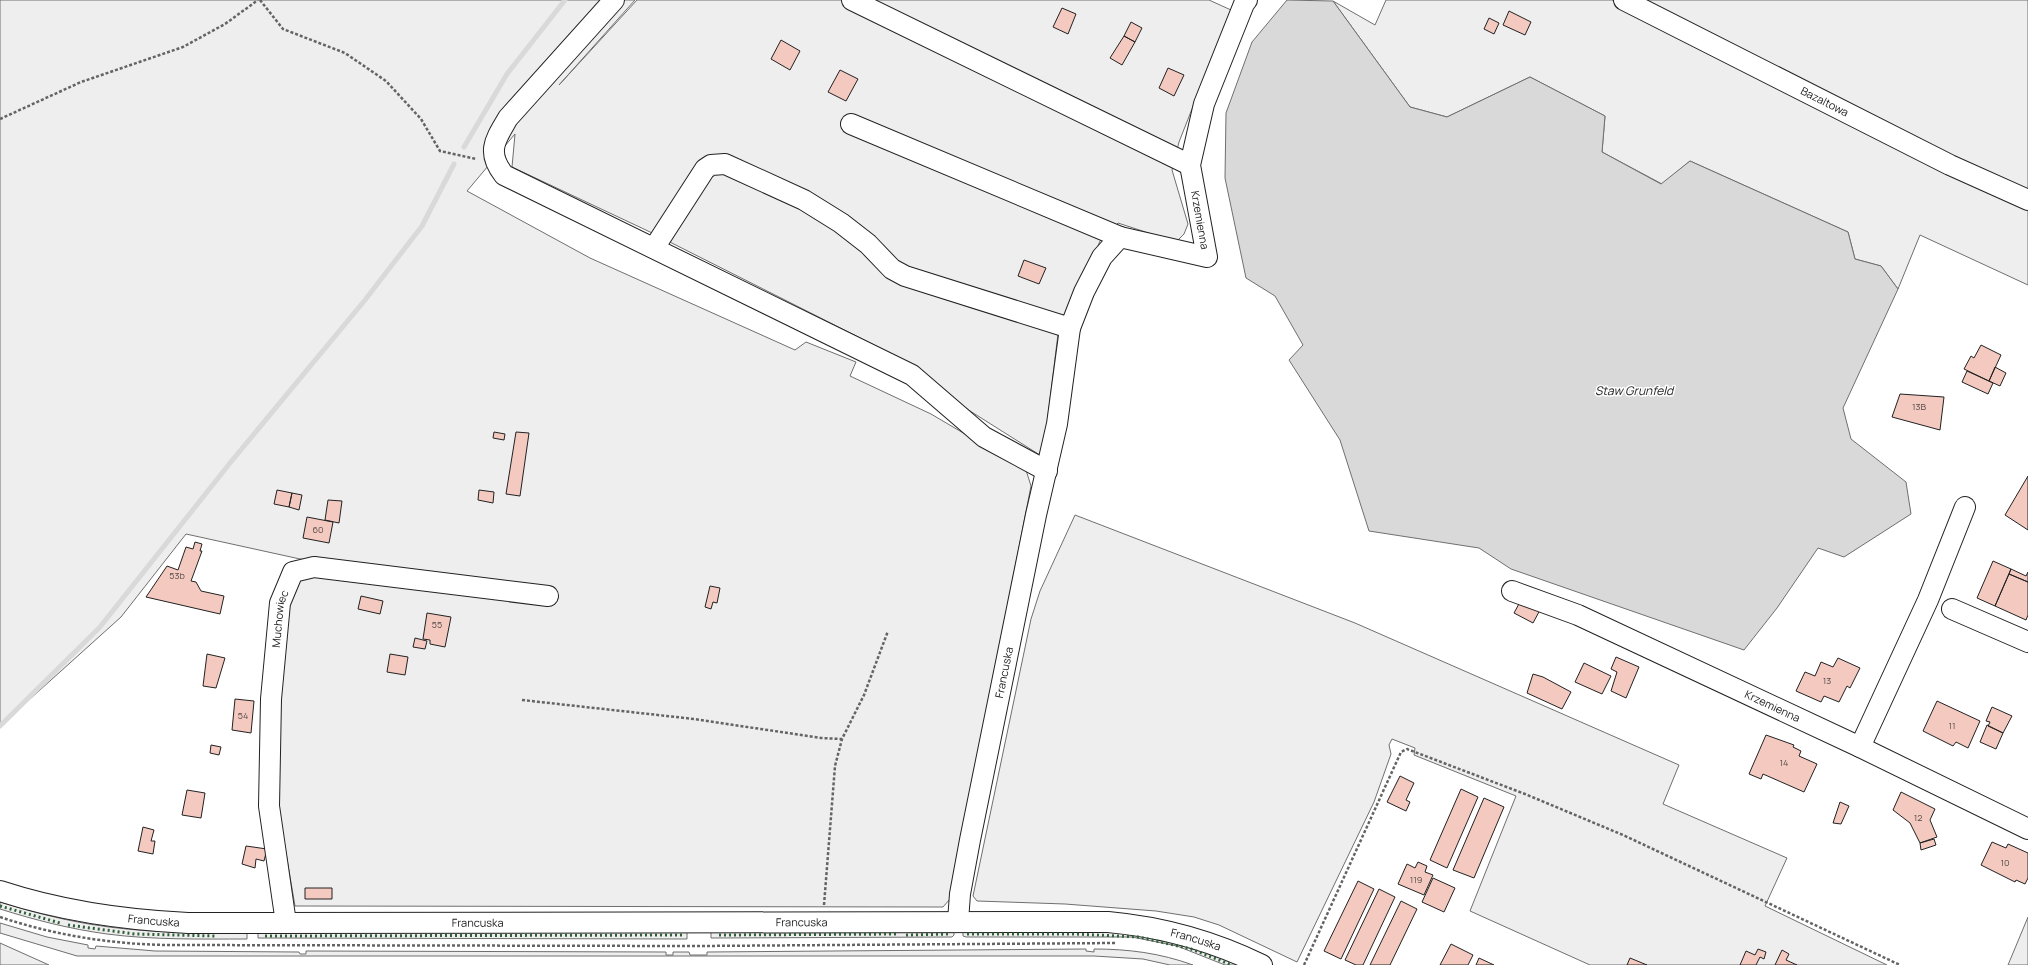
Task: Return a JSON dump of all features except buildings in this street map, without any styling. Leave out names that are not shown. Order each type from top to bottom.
[{"type":"street","points":[[614,0],[508,118],[496,138],[492,154],[495,164],[504,175],[912,375],[984,437],[1047,471]]},
{"type":"street","points":[[852,0],[1190,165]]},
{"type":"street","name":"Bazaltowa","points":[[1624,0],[1943,161],[2028,200]]},
{"type":"street","name":"Krzemienna","points":[[1120,237],[1207,257],[1190,165],[1204,104],[1242,1]]},
{"type":"street","points":[[654,248],[705,169],[711,165],[725,164],[804,200],[841,223],[868,244],[892,269],[905,276],[1070,328],[1084,292],[1098,264],[1120,237],[851,124]]},
{"type":"street","name":"Francuska","points":[[958,921],[961,889],[970,840],[1036,515],[1057,424],[1070,328]]},
{"type":"street","points":[[1860,747],[1928,600],[1965,507]]},
{"type":"street","name":"Muchowiec","points":[[286,923],[269,806],[271,699],[280,603],[293,572],[314,566],[548,596]]},
{"type":"street","name":"Krzemienna","points":[[1512,591],[1578,615],[1860,747],[2028,829]]},
{"type":"street","points":[[1952,609],[2028,642]]},
{"type":"street","name":"Francuska","points":[[0,891],[62,909],[112,917],[188,923],[1092,921],[1143,926],[1207,941],[1262,965]]},
{"type":"path","points":[[0,119],[81,82],[183,47],[225,24],[259,0],[283,29],[345,52],[386,81],[421,119],[440,151],[495,164]]},
{"type":"path","points":[[822,921],[835,766],[842,739],[864,695],[888,631]]},
{"type":"path","points":[[522,700],[673,716],[821,738],[842,739]]},
{"type":"path","points":[[1304,965],[1401,752],[1407,749],[1525,794],[1623,835],[1900,965]]},
{"type":"path","points":[[0,917],[37,928],[86,938],[119,943],[166,945],[698,946],[1120,944]]},
{"type":"shaded area","points":[[0,0],[635,0],[559,85],[637,0],[1209,0],[1231,10],[1179,142],[1172,170],[1188,224],[1184,234],[1176,242],[1118,223],[1100,241],[1071,312],[1061,316],[966,306],[1058,334],[1043,457],[959,404],[902,359],[648,231],[512,167],[515,134],[467,191],[590,258],[795,350],[806,342],[856,362],[850,376],[931,414],[1026,470],[1031,486],[950,899],[943,907],[295,906],[278,806],[277,696],[289,599],[295,581],[312,573],[555,604],[556,590],[300,559],[186,534],[121,617],[0,726]]},
{"type":"shaded area","points":[[1386,0],[1612,0],[1941,166],[2028,206],[2028,285],[1920,235],[1898,289],[1881,266],[1855,259],[1848,232],[1690,161],[1662,184],[1602,152],[1605,116],[1530,77],[1447,117],[1410,107],[1333,1],[1375,25]]},
{"type":"shaded area","points":[[1639,0],[2028,0],[2028,195]]},
{"type":"shaded area","points":[[1075,515],[1355,623],[1679,765],[1663,804],[1787,858],[1765,906],[1887,965],[1590,965],[1470,911],[1516,796],[1414,755],[1415,748],[1392,739],[1389,745],[1391,754],[1374,802],[1297,962],[1219,925],[1194,917],[1156,911],[1065,904],[977,901],[973,896],[1031,619],[1040,591]]},
{"type":"shaded area","points":[[0,902],[33,912],[109,927],[168,932],[247,933],[247,939],[159,938],[93,932],[53,924],[0,909]]},
{"type":"shaded area","points":[[2028,917],[2028,965],[2008,965]]},
{"type":"shaded area","points":[[0,923],[47,937],[88,945],[88,948],[95,949],[96,946],[155,951],[299,952],[300,954],[306,954],[306,951],[666,952],[666,955],[673,955],[673,952],[689,952],[690,955],[707,955],[707,952],[1086,949],[1086,951],[1094,952],[1094,949],[1144,952],[1168,957],[1193,965],[1170,965],[1143,959],[1094,956],[77,956],[0,933]]},
{"type":"shaded area","points":[[1047,929],[1132,933],[1187,944],[1241,965],[1225,965],[1177,946],[1132,937],[966,937],[963,936],[963,930]]},
{"type":"shaded area","points":[[954,930],[954,935],[952,937],[711,938],[711,931]]},
{"type":"shaded area","points":[[687,931],[687,939],[258,938],[258,933]]},
{"type":"shaded area","points":[[0,943],[49,965],[0,965]]},
{"type":"water","name":"Staw Grunfeld","points":[[1287,0],[1333,1],[1410,107],[1447,117],[1530,77],[1605,116],[1602,152],[1661,184],[1690,161],[1848,232],[1855,259],[1881,266],[1898,289],[1843,408],[1851,439],[1906,482],[1911,514],[1844,557],[1818,548],[1777,608],[1744,650],[1511,569],[1479,548],[1369,531],[1340,440],[1289,360],[1303,345],[1275,296],[1246,278],[1225,178],[1226,113],[1252,42]]},
{"type":"waterway","points":[[464,147],[507,74],[565,0]]},
{"type":"waterway","points":[[0,726],[100,627],[230,463],[365,300],[422,226],[454,164]]},
{"type":"hedge","points":[[0,906],[60,923]]},
{"type":"hedge","points":[[68,925],[135,934],[215,936]]},
{"type":"hedge","points":[[719,935],[899,934]]},
{"type":"hedge","points":[[906,935],[951,934]]},
{"type":"hedge","points":[[967,934],[1075,934],[1139,937],[1191,949],[1232,965]]},
{"type":"hedge","points":[[265,936],[684,935]]}]
